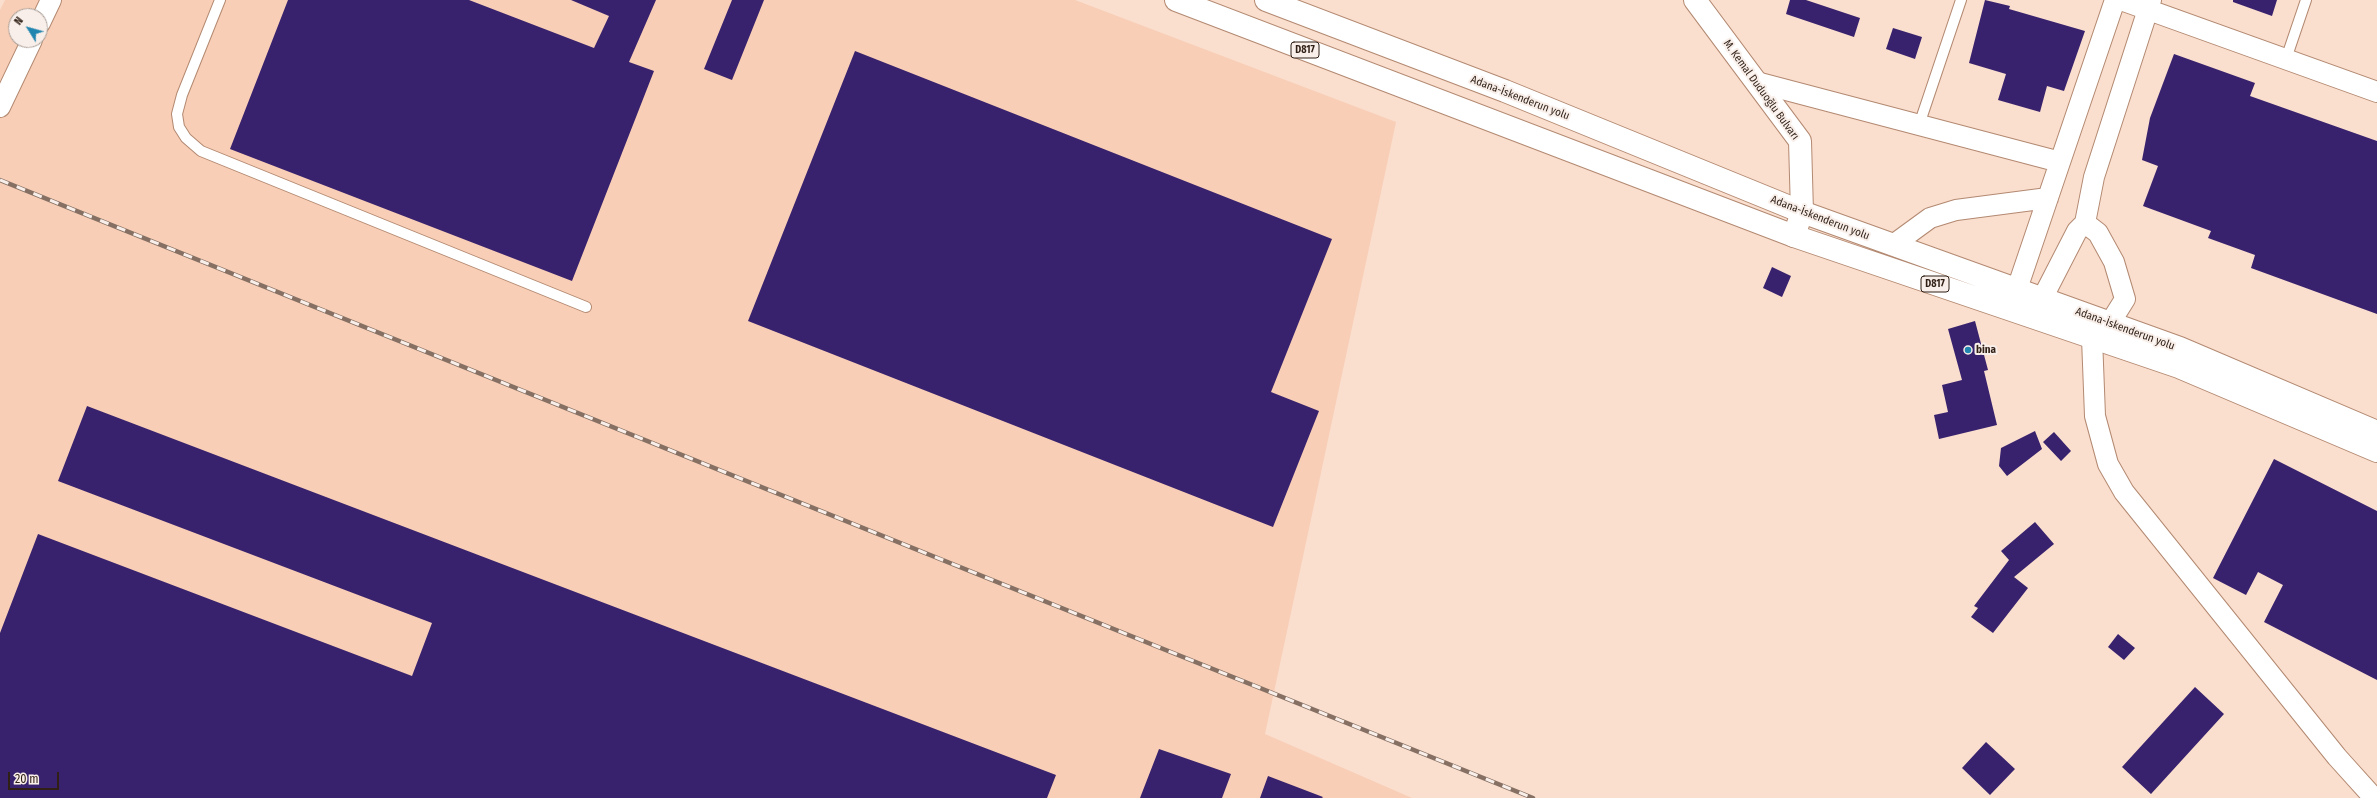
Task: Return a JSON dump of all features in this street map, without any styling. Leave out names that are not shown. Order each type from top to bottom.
[{"type":"main road","name":"D817","points":[[1176,0],[1794,236],[2179,368],[2377,451]]},
{"type":"main road","name":"Adana-İskenderun yolu","points":[[1266,0],[1505,91],[1802,212],[2180,348],[2377,432]]},
{"type":"main road","name":"M. Kemal Duduoğlu Bulvarı","points":[[1695,0],[1800,140],[1802,212],[1794,236]]},
{"type":"street","points":[[2017,289],[2115,0]]},
{"type":"street","points":[[2121,0],[2150,5],[2286,59],[2377,92]]},
{"type":"street","points":[[2042,299],[2077,231],[2085,223],[2094,177],[2150,5]]},
{"type":"street","points":[[0,108],[28,48]]},
{"type":"street","points":[[1756,82],[2060,162]]},
{"type":"street","points":[[1893,245],[1930,218],[1956,210],[2048,198]]},
{"type":"street","points":[[2085,223],[2098,234],[2114,262],[2125,299],[2110,323]]},
{"type":"street","points":[[2092,338],[2095,416],[2108,464],[2124,492],[2337,757],[2374,798]]},
{"type":"lane","points":[[220,0],[182,94],[177,114],[180,127],[186,138],[201,150],[586,307]]},
{"type":"lane","points":[[1919,125],[1961,0]]},
{"type":"lane","points":[[2286,59],[2306,0]]},
{"type":"shaded area","points":[[5,0],[1075,0],[1396,122],[1265,734],[1412,798],[0,798],[0,10]]},
{"type":"building","points":[[288,0],[469,0],[594,48],[609,16],[571,0],[656,0],[629,62],[654,71],[572,281],[230,149]]},
{"type":"building","points":[[732,0],[764,0],[732,80],[704,69]]},
{"type":"building","points":[[1790,0],[1806,0],[1860,18],[1854,37],[1786,14]]},
{"type":"building","points":[[1985,0],[2010,6],[2009,9],[2085,31],[2064,91],[2047,86],[2040,112],[1998,100],[2006,74],[1969,63]]},
{"type":"building","points":[[2233,0],[2277,0],[2272,16],[2233,2]]},
{"type":"building","points":[[1893,28],[1922,37],[1915,59],[1886,49]]},
{"type":"building","points":[[855,51],[1332,239],[1271,392],[1319,411],[1273,527],[748,321]]},
{"type":"building","points":[[2174,54],[2255,83],[2250,96],[2377,141],[2377,314],[2251,268],[2255,255],[2208,238],[2211,231],[2143,206],[2158,166],[2142,160],[2150,118]]},
{"type":"building","points":[[1772,267],[1791,276],[1782,297],[1763,288]]},
{"type":"building","points":[[1975,321],[1988,370],[1984,371],[1997,425],[1939,439],[1934,415],[1948,412],[1942,385],[1962,380],[1948,329]]},
{"type":"building","points":[[87,406],[1056,775],[1047,798],[0,798],[0,633],[38,534],[412,676],[432,623],[58,481]]},
{"type":"building","points":[[2035,431],[2042,449],[2007,476],[1999,466],[2001,448]]},
{"type":"building","points":[[2054,432],[2071,451],[2061,461],[2043,442]]},
{"type":"building","points":[[2274,459],[2377,511],[2377,680],[2264,622],[2283,585],[2258,572],[2246,595],[2213,578]]},
{"type":"building","points":[[2035,522],[2054,544],[2014,577],[2028,588],[1993,633],[1971,617],[1978,608],[1974,606],[2009,560],[2001,551]]},
{"type":"building","points":[[2118,634],[2135,648],[2124,660],[2108,647]]},
{"type":"building","points":[[2195,687],[2224,714],[2151,794],[2122,767]]},
{"type":"building","points":[[1986,742],[2015,769],[1990,795],[1962,768]]},
{"type":"building","points":[[1159,749],[1231,774],[1222,798],[1140,798]]},
{"type":"building","points":[[1268,776],[1323,797],[1260,798]]},
{"type":"railway","points":[[0,180],[1533,798]]},
{"type":"place","name":"bina","points":[[1968,350]]}]
